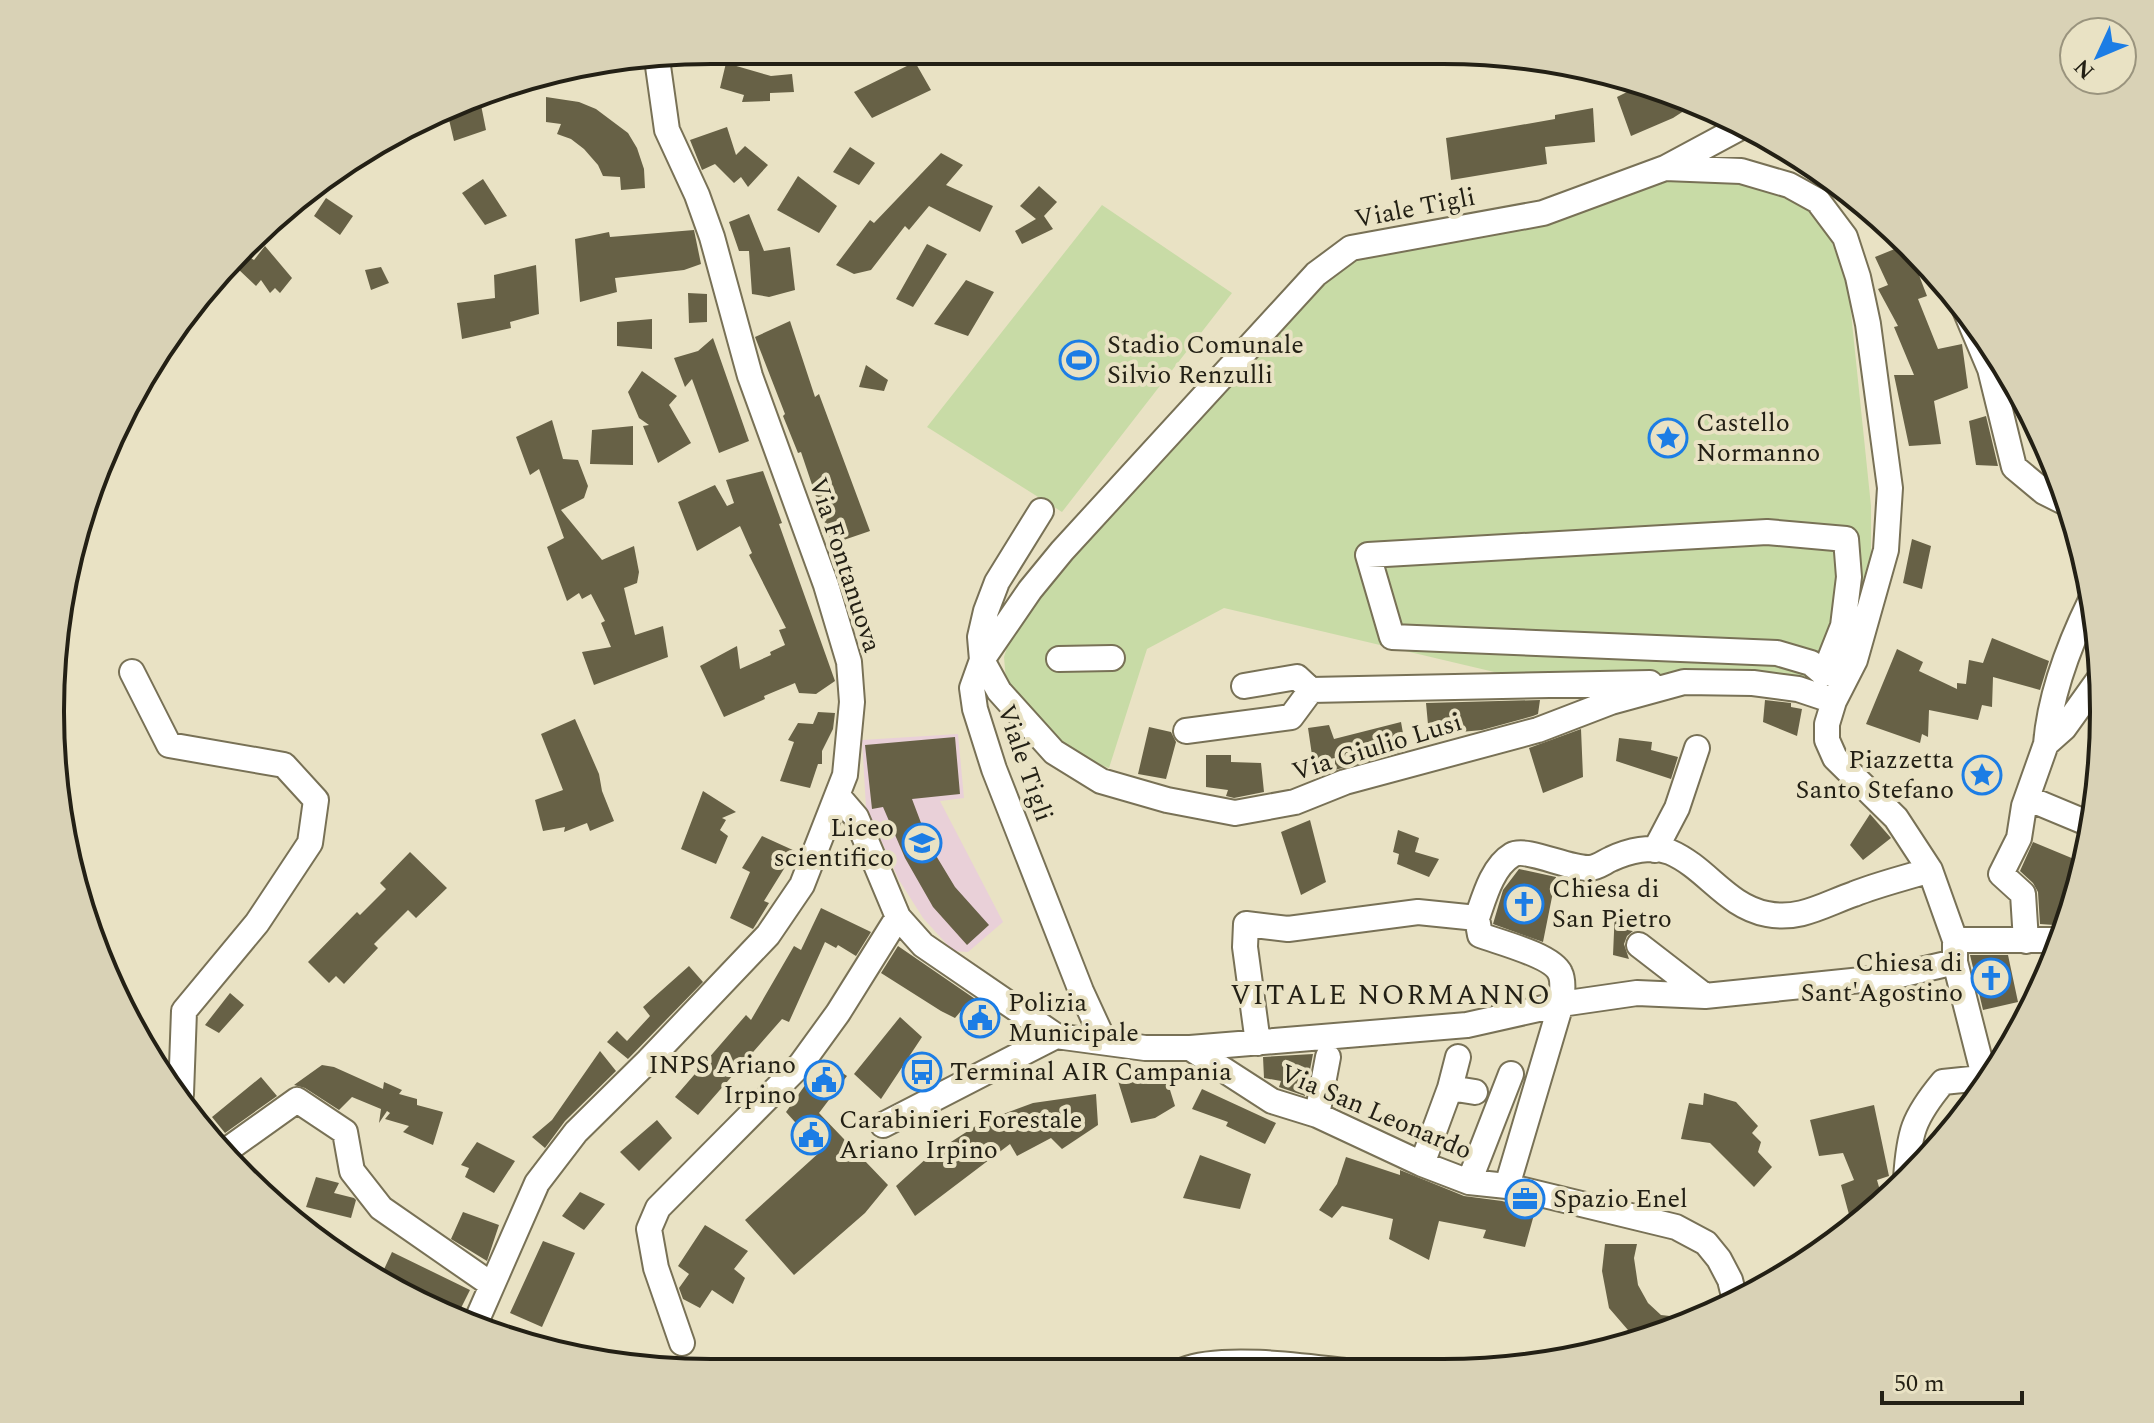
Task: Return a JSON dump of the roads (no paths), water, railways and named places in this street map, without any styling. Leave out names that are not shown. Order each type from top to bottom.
[{"type":"street","name":"Via Fontanuova","points":[[479,1316],[537,1183],[576,1132],[768,935],[802,885],[845,775],[852,702],[849,662],[826,585],[750,376],[712,237],[697,195],[667,130],[658,66]]},
{"type":"street","points":[[1665,168],[1731,132]]},
{"type":"street","name":"Viale Tigli","points":[[1104,1041],[1081,991],[994,769],[975,709],[972,688],[982,660],[1030,590],[1062,551],[1316,274],[1351,248],[1543,213],[1665,168],[1741,171],[1789,185],[1818,201],[1845,237],[1858,277],[1870,339],[1890,488],[1886,550],[1855,660],[1834,701],[1827,724],[1827,740],[1835,758],[1896,818],[1930,870],[1955,951],[1984,1066]]},
{"type":"street","points":[[1987,362],[2014,467],[2054,497]]},
{"type":"street","points":[[982,660],[980,637],[997,582],[1041,511]]},
{"type":"street","points":[[1767,532],[1846,539],[1849,577],[1843,626],[1824,674],[1811,663],[1777,653],[1392,637],[1368,555],[1767,532]]},
{"type":"street","points":[[2026,941],[2023,894],[2001,874],[2019,838],[2027,798],[2046,744],[2048,719],[2070,642],[2083,617]]},
{"type":"street","points":[[1059,659],[1112,658]]},
{"type":"street","name":"Via Giulio Lusi","points":[[982,660],[999,691],[1054,752],[1101,781],[1167,800],[1235,813],[1295,802],[1345,782],[1538,730],[1611,702],[1684,682],[1753,683],[1798,689],[1834,701]]},
{"type":"street","points":[[132,672],[169,745],[284,765],[316,800],[310,843],[257,923],[184,1011],[181,1083]]},
{"type":"street","points":[[1244,686],[1297,677],[1311,690],[1684,682]]},
{"type":"street","points":[[1186,731],[1291,717],[1311,690]]},
{"type":"street","points":[[2046,744],[2064,728],[2090,692]]},
{"type":"street","points":[[1655,850],[1677,808],[1697,748]]},
{"type":"street","points":[[838,796],[856,817],[898,917],[923,945],[1056,1036],[1145,1048],[1190,1048],[1467,1025],[1561,1004],[1637,993],[1705,996],[1891,977],[1955,951],[2048,940]]},
{"type":"street","points":[[2027,798],[2081,820]]},
{"type":"street","points":[[1507,1186],[1561,1004],[1562,976],[1556,967],[1539,957],[1480,935],[1477,918],[1489,884],[1511,855],[1521,852],[1563,865],[1592,868],[1635,850],[1668,851],[1699,869],[1724,894],[1741,905],[1768,915],[1801,914],[1822,909],[1852,894],[1930,870]]},
{"type":"street","points":[[1258,1043],[1245,947],[1246,924],[1288,929],[1418,912],[1477,918]]},
{"type":"street","points":[[682,1343],[656,1268],[649,1229],[658,1208],[801,1064],[838,1013],[898,917]]},
{"type":"street","points":[[1639,945],[1705,996]]},
{"type":"street","points":[[883,1125],[1056,1036]]},
{"type":"street","name":"Via San Leonardo","points":[[1190,1048],[1272,1101],[1317,1115],[1422,1164],[1469,1182],[1507,1186],[1676,1227],[1706,1243],[1719,1259],[1733,1290]]},
{"type":"street","points":[[1317,1115],[1328,1057]]},
{"type":"street","points":[[1422,1164],[1458,1057]]},
{"type":"street","points":[[1469,1182],[1511,1074]]},
{"type":"street","points":[[1907,1161],[1909,1142],[1920,1110],[1943,1082],[1975,1080]]},
{"type":"street","points":[[1450,1088],[1475,1092]]},
{"type":"street","points":[[233,1146],[297,1100],[345,1132],[352,1171],[381,1208],[492,1285]]},
{"type":"place","name":"Stadio Comunale Silvio Renzulli","points":[[1079,360]]},
{"type":"place","name":"Castello Normanno","points":[[1668,438]]},
{"type":"place","name":"Piazzetta Santo Stefano","points":[[1982,775]]},
{"type":"place","name":"Liceo scientifico","points":[[922,843]]},
{"type":"place","name":"Chiesa di San Pietro","points":[[1524,904]]},
{"type":"place","name":"Chiesa di Sant'Agostino","points":[[1991,978]]},
{"type":"place","name":"Polizia Municipale","points":[[980,1018]]},
{"type":"place","name":"Terminal AIR Campania","points":[[922,1072]]},
{"type":"place","name":"INPS Ariano Irpino","points":[[824,1080]]},
{"type":"place","name":"Carabinieri Forestale Ariano Irpino","points":[[811,1135]]},
{"type":"place","name":"Spazio Enel","points":[[1525,1199]]},
{"type":"district","name":"VITALE NORMANNO","points":[[1391,995]]}]
